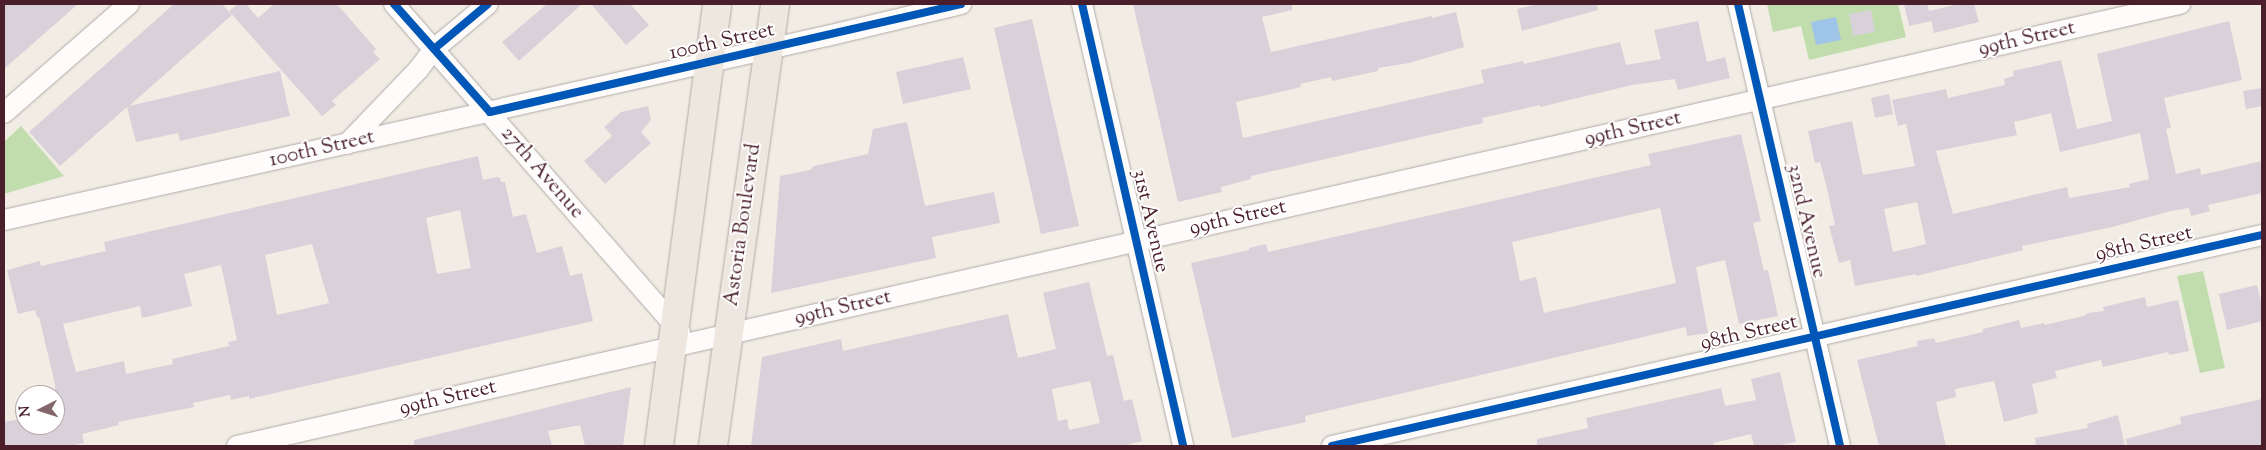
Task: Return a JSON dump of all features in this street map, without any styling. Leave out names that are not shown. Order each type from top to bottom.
[{"type":"main road","points":[[659,446],[679,338],[717,4]]},
{"type":"main road","name":"Astoria Boulevard","points":[[713,446],[775,4]]},
{"type":"street","points":[[4,113],[129,4]]},
{"type":"street","name":"27th Avenue","points":[[394,4],[490,112],[679,338]]},
{"type":"street","points":[[347,144],[418,70],[434,49],[488,4]]},
{"type":"street","name":"100th Street","points":[[4,220],[709,63],[961,4]]},
{"type":"street","name":"31st Avenue","points":[[1082,4],[1183,446]]},
{"type":"street","name":"32nd Avenue","points":[[1738,4],[1840,446]]},
{"type":"street","name":"99th Street","points":[[237,446],[679,338],[728,334],[2180,4]]},
{"type":"street","name":"98th Street","points":[[1332,446],[2262,235]]},
{"type":"green space","points":[[1767,4],[1898,4],[1906,37],[1809,60],[1801,26],[1773,32]]},
{"type":"green space","points":[[21,126],[64,176],[4,194],[4,142]]},
{"type":"green space","points":[[2203,271],[2225,368],[2200,373],[2177,276]]},
{"type":"water","points":[[1836,17],[1841,40],[1816,45],[1811,22]]},
{"type":"building","points":[[4,4],[78,4],[4,69]]},
{"type":"building","points":[[174,4],[222,4],[232,15],[129,106],[280,71],[290,116],[180,141],[178,133],[136,142],[127,107],[60,166],[29,132]]},
{"type":"building","points":[[238,4],[246,4],[258,18],[274,4],[337,4],[376,49],[373,52],[380,59],[332,101],[336,105],[322,116],[229,11]]},
{"type":"building","points":[[547,4],[582,4],[519,61],[502,42]]},
{"type":"building","points":[[591,4],[630,4],[649,25],[626,45]]},
{"type":"building","points":[[1133,4],[1292,4],[1292,10],[1262,17],[1271,52],[1456,12],[1464,47],[1409,63],[1378,68],[1378,71],[1332,81],[1331,77],[1300,84],[1301,87],[1236,102],[1243,138],[1484,83],[1481,70],[1523,61],[1524,64],[1620,42],[1626,65],[1661,59],[1654,30],[1698,21],[1707,62],[1725,57],[1730,78],[1678,90],[1675,79],[1632,85],[1540,107],[1540,105],[1482,118],[1483,123],[1251,176],[1251,179],[1221,187],[1222,192],[1178,202]]},
{"type":"building","points":[[1538,4],[1597,4],[1598,10],[1522,31],[1517,9]]},
{"type":"building","points":[[1904,4],[1927,4],[1929,11],[1959,4],[1974,4],[1979,22],[1934,33],[1931,19],[1931,21],[1909,26]]},
{"type":"building","points":[[1871,10],[1875,32],[1853,36],[1849,14]]},
{"type":"building","points":[[1032,19],[1079,226],[1041,234],[994,28]]},
{"type":"building","points":[[2229,21],[2242,80],[2164,98],[2171,128],[2166,129],[2176,174],[2200,168],[2201,175],[2262,161],[2262,193],[2208,205],[2210,211],[2191,216],[2189,208],[2171,211],[2112,227],[2022,246],[2023,250],[1916,276],[1916,274],[1855,286],[1850,260],[1839,263],[1829,226],[1835,225],[1826,184],[1820,162],[1815,163],[1808,131],[1852,121],[1863,175],[1915,166],[1906,124],[1898,126],[1892,100],[1946,89],[1948,98],[2005,85],[2004,79],[2014,76],[2013,71],[2061,60],[2077,129],[2112,121],[2097,54]],"holes":[[[2051,113],[2060,152],[2140,133],[2149,179],[2129,184],[2130,187],[2069,198],[2067,187],[1953,214],[1936,151],[2017,135],[2014,122]],[[1917,202],[1926,244],[1893,252],[1884,209]]]},
{"type":"building","points":[[963,57],[971,89],[903,104],[896,72]]},
{"type":"building","points":[[2262,88],[2262,106],[2246,109],[2243,91]]},
{"type":"building","points":[[1889,94],[1893,114],[1875,118],[1871,98]]},
{"type":"building","points":[[648,106],[651,120],[641,132],[651,143],[605,184],[584,161],[612,136],[604,127],[621,112]]},
{"type":"building","points":[[907,122],[925,206],[994,192],[1000,223],[932,237],[936,258],[771,293],[780,176],[868,154],[873,129]]},
{"type":"building","points":[[1741,134],[1761,221],[1753,223],[1764,271],[1768,270],[1778,316],[1739,324],[1725,260],[1696,267],[1708,333],[1687,336],[1686,327],[1305,416],[1306,422],[1232,438],[1191,263],[1249,250],[1249,248],[1266,244],[1268,252],[1651,165],[1648,154]],"holes":[[[1660,208],[1676,283],[1544,313],[1536,277],[1520,281],[1512,242]]]},
{"type":"building","points":[[478,156],[483,180],[497,177],[500,178],[501,182],[505,182],[513,217],[526,214],[537,253],[562,246],[570,276],[582,273],[593,321],[249,399],[249,396],[231,400],[230,395],[193,403],[194,407],[118,422],[119,425],[82,434],[84,443],[70,446],[4,446],[4,422],[15,420],[15,435],[65,435],[65,385],[55,385],[39,317],[37,317],[35,310],[18,314],[7,270],[40,261],[41,266],[106,251],[104,242]],"holes":[[[460,210],[471,268],[437,274],[426,218]],[[312,244],[329,303],[277,315],[265,255]],[[221,265],[237,340],[228,342],[229,346],[172,359],[173,364],[126,374],[124,361],[76,372],[63,324],[140,306],[142,318],[192,306],[184,274]]]},
{"type":"building","points":[[1089,282],[1107,356],[1113,355],[1124,401],[1132,399],[1142,441],[1122,446],[751,446],[762,357],[841,339],[843,351],[1008,314],[1018,358],[1056,349],[1043,293]],"holes":[[[1090,381],[1100,423],[1069,430],[1067,419],[1058,421],[1052,389]]]},
{"type":"building","points":[[2257,285],[2262,306],[2262,321],[2227,330],[2219,294]]},
{"type":"building","points":[[2145,297],[2147,307],[2178,300],[2189,351],[2169,355],[2168,352],[2103,367],[2101,360],[2055,371],[2057,378],[2032,384],[2038,413],[2004,422],[1994,381],[1955,389],[1956,397],[1936,402],[1946,446],[1879,446],[1857,360],[1918,346],[1917,341],[1934,338],[1936,343],[1983,332],[1983,329],[2019,320],[2021,328],[2044,323],[2045,325],[2083,316],[2088,313],[2104,311],[2103,307]]},
{"type":"building","points":[[1780,372],[1796,442],[1776,446],[1754,446],[1751,434],[1713,443],[1714,446],[1537,446],[1537,439],[1588,428],[1586,418],[1721,388],[1725,406],[1756,400],[1751,379]]},
{"type":"building","points":[[631,387],[623,446],[585,446],[580,425],[548,431],[552,446],[414,446],[414,440]]},
{"type":"building","points":[[2262,399],[2262,446],[2127,446],[2126,439],[2181,424],[2180,417]]},
{"type":"building","points":[[2118,415],[2125,446],[2036,446],[2035,438],[2088,428],[2087,424]]},
{"type":"cycle path","points":[[394,4],[490,112],[961,4]]},
{"type":"cycle path","points":[[434,49],[488,4]]},
{"type":"cycle path","points":[[1082,4],[1183,446]]},
{"type":"cycle path","points":[[1738,4],[1840,446]]},
{"type":"cycle path","points":[[1332,446],[2262,235]]}]
